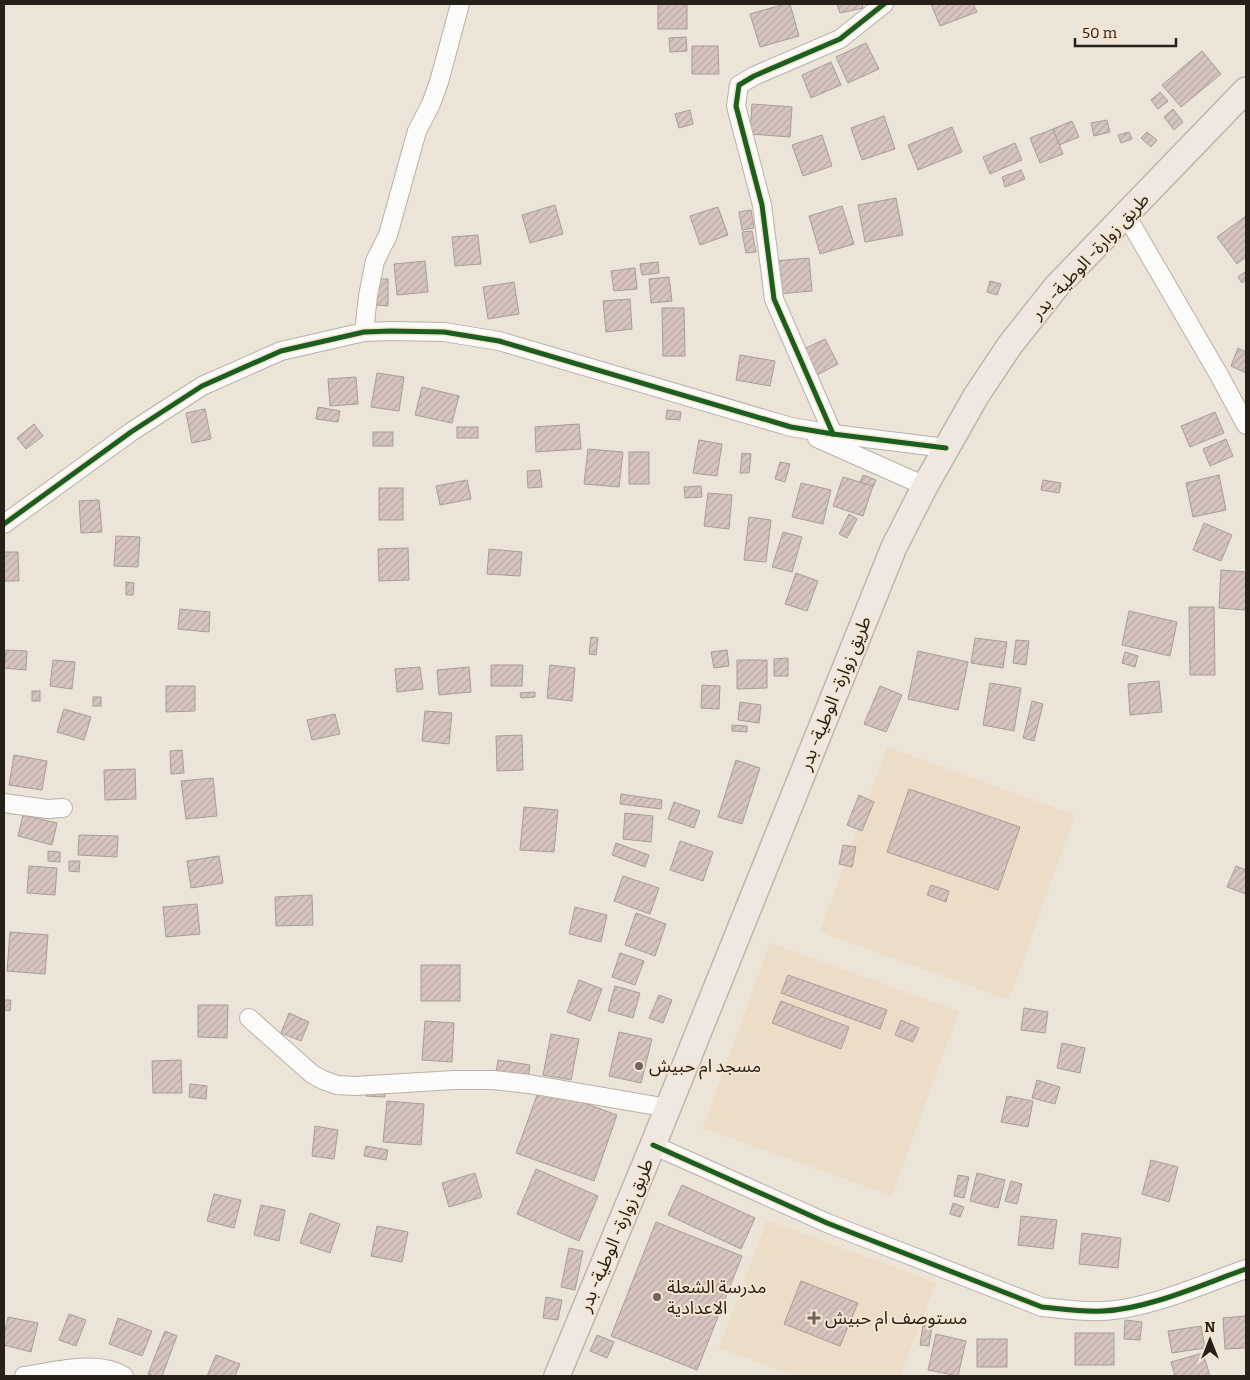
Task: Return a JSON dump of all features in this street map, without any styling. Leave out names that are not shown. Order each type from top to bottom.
[{"type":"highway","name":"طريق زوارة- الوطية- بدر","points":[[557,1376],[653,1145],[894,546],[925,486],[976,396],[1010,345],[1056,287],[1246,90]]},
{"type":"street","points":[[364,332],[368,296],[375,261],[388,235],[417,131],[431,104],[439,82],[460,4]]},
{"type":"street","points":[[833,434],[774,298],[762,205],[736,106],[740,85],[754,76],[840,39],[884,4]]},
{"type":"street","points":[[1126,215],[1246,425]]},
{"type":"street","points":[[4,524],[131,432],[202,386],[281,351],[364,332],[444,332],[499,341],[791,427],[946,448]]},
{"type":"street","points":[[791,427],[925,486]]},
{"type":"street","points":[[4,804],[47,809],[63,808]]},
{"type":"street","points":[[249,1018],[312,1074],[337,1085],[355,1086],[454,1080],[492,1080],[529,1084],[668,1108]]},
{"type":"street","points":[[653,1145],[827,1223],[1042,1306],[1104,1311],[1146,1303],[1246,1269]]},
{"type":"street","points":[[24,1376],[95,1367],[124,1376]]},
{"type":"shaded area","points":[[887,747],[1075,815],[1009,1000],[820,932]]},
{"type":"shaded area","points":[[770,943],[959,1011],[892,1196],[703,1128]]},
{"type":"shaded area","points":[[767,1220],[936,1283],[900,1376],[795,1376],[719,1348]]},
{"type":"building","points":[[658,4],[687,4],[687,29],[658,29]]},
{"type":"building","points":[[790,4],[799,36],[760,47],[750,14]]},
{"type":"building","points":[[837,4],[862,4],[863,8],[840,13]]},
{"type":"building","points":[[931,4],[973,4],[977,12],[940,26]]},
{"type":"building","points":[[686,37],[687,51],[670,52],[669,38]]},
{"type":"building","points":[[866,43],[879,69],[848,83],[836,57]]},
{"type":"building","points":[[692,46],[718,46],[719,74],[692,74]]},
{"type":"building","points":[[1202,51],[1221,74],[1181,107],[1162,85]]},
{"type":"building","points":[[831,62],[841,85],[811,98],[802,75]]},
{"type":"building","points":[[1160,92],[1168,101],[1158,109],[1151,100]]},
{"type":"building","points":[[752,104],[792,107],[790,137],[750,134]]},
{"type":"building","points":[[1173,109],[1183,122],[1174,130],[1164,117]]},
{"type":"building","points":[[690,110],[693,124],[679,128],[675,114]]},
{"type":"building","points":[[884,116],[895,149],[862,160],[851,128]]},
{"type":"building","points":[[1107,120],[1110,132],[1094,136],[1091,123]]},
{"type":"building","points":[[1072,121],[1079,137],[1059,145],[1053,129]]},
{"type":"building","points":[[952,127],[962,152],[918,170],[908,145]]},
{"type":"building","points":[[1053,129],[1063,154],[1040,163],[1030,138]]},
{"type":"building","points":[[1129,132],[1132,139],[1121,143],[1118,135]]},
{"type":"building","points":[[1147,132],[1157,140],[1151,147],[1141,138]]},
{"type":"building","points":[[822,135],[832,166],[803,176],[792,145]]},
{"type":"building","points":[[1015,143],[1022,160],[990,174],[983,157]]},
{"type":"building","points":[[1021,170],[1025,179],[1005,187],[1002,177]]},
{"type":"building","points":[[896,198],[903,235],[865,242],[858,205]]},
{"type":"building","points":[[555,205],[563,234],[530,243],[522,215]]},
{"type":"building","points":[[842,206],[854,244],[820,254],[809,216]]},
{"type":"building","points":[[718,207],[728,235],[700,245],[690,216]]},
{"type":"building","points":[[751,210],[754,228],[742,230],[739,212]]},
{"type":"building","points":[[1246,216],[1246,257],[1237,264],[1217,237]]},
{"type":"building","points":[[752,231],[756,252],[746,253],[742,232]]},
{"type":"building","points":[[478,235],[481,264],[455,266],[452,237]]},
{"type":"building","points":[[809,258],[812,291],[778,294],[775,261]]},
{"type":"building","points":[[425,261],[428,292],[397,295],[394,264]]},
{"type":"building","points":[[658,262],[659,273],[642,275],[640,264]]},
{"type":"building","points":[[635,268],[637,289],[614,291],[611,271]]},
{"type":"building","points":[[1245,272],[1246,280],[1242,283],[1238,277]]},
{"type":"building","points":[[669,277],[672,301],[651,303],[649,279]]},
{"type":"building","points":[[376,279],[388,279],[388,306],[376,305]]},
{"type":"building","points":[[990,281],[1001,284],[997,295],[987,292]]},
{"type":"building","points":[[514,282],[519,314],[488,319],[483,287]]},
{"type":"building","points":[[630,299],[632,329],[606,332],[603,301]]},
{"type":"building","points":[[662,308],[684,308],[685,356],[663,356]]},
{"type":"building","points":[[825,339],[838,364],[817,375],[804,349]]},
{"type":"building","points":[[1238,348],[1246,352],[1246,373],[1231,366]]},
{"type":"building","points":[[740,355],[775,361],[770,386],[736,380]]},
{"type":"building","points":[[377,373],[404,377],[399,411],[371,407]]},
{"type":"building","points":[[356,377],[358,404],[330,406],[328,379]]},
{"type":"building","points":[[422,387],[459,396],[452,423],[415,415]]},
{"type":"building","points":[[318,407],[340,411],[338,422],[316,419]]},
{"type":"building","points":[[205,409],[211,439],[192,443],[186,413]]},
{"type":"building","points":[[667,410],[681,412],[680,420],[666,419]]},
{"type":"building","points":[[1215,412],[1224,433],[1190,447],[1181,426]]},
{"type":"building","points":[[34,424],[43,436],[26,449],[17,438]]},
{"type":"building","points":[[579,424],[581,449],[536,452],[535,427]]},
{"type":"building","points":[[457,427],[478,427],[478,438],[457,438]]},
{"type":"building","points":[[373,432],[393,432],[393,446],[373,446]]},
{"type":"building","points":[[1226,439],[1233,456],[1210,466],[1203,449]]},
{"type":"building","points":[[699,440],[722,444],[717,476],[693,473]]},
{"type":"building","points":[[588,449],[623,452],[619,487],[584,484]]},
{"type":"building","points":[[629,452],[649,452],[649,484],[629,484]]},
{"type":"building","points":[[742,453],[751,454],[749,473],[740,473]]},
{"type":"building","points":[[780,462],[790,464],[785,482],[775,479]]},
{"type":"building","points":[[540,470],[542,487],[528,488],[527,471]]},
{"type":"building","points":[[863,475],[876,480],[873,487],[860,482]]},
{"type":"building","points":[[1219,475],[1226,510],[1193,517],[1186,483]]},
{"type":"building","points":[[843,477],[873,486],[863,516],[833,506]]},
{"type":"building","points":[[467,480],[471,499],[440,505],[436,486]]},
{"type":"building","points":[[1043,480],[1061,483],[1059,493],[1041,490]]},
{"type":"building","points":[[801,483],[831,490],[823,524],[792,517]]},
{"type":"building","points":[[701,486],[702,497],[685,498],[684,487]]},
{"type":"building","points":[[379,488],[403,488],[403,520],[379,520]]},
{"type":"building","points":[[708,493],[732,495],[729,529],[704,526]]},
{"type":"building","points":[[99,500],[102,532],[81,533],[79,501]]},
{"type":"building","points":[[849,514],[857,519],[847,538],[839,534]]},
{"type":"building","points":[[749,517],[771,520],[766,562],[744,560]]},
{"type":"building","points":[[1204,523],[1232,535],[1221,561],[1193,550]]},
{"type":"building","points":[[783,532],[802,537],[792,572],[772,567]]},
{"type":"building","points":[[116,536],[140,537],[138,567],[114,566]]},
{"type":"building","points":[[408,548],[409,580],[379,581],[378,549]]},
{"type":"building","points":[[489,549],[522,552],[520,576],[487,574]]},
{"type":"building","points":[[4,552],[18,552],[19,581],[4,581]]},
{"type":"building","points":[[1221,570],[1246,572],[1246,610],[1219,608]]},
{"type":"building","points":[[796,573],[818,581],[807,611],[785,604]]},
{"type":"building","points":[[126,582],[134,583],[133,595],[126,595]]},
{"type":"building","points":[[1189,607],[1214,607],[1215,675],[1190,675]]},
{"type":"building","points":[[180,609],[210,612],[209,632],[178,629]]},
{"type":"building","points":[[1129,611],[1177,622],[1170,656],[1122,645]]},
{"type":"building","points":[[591,637],[598,638],[596,655],[589,654]]},
{"type":"building","points":[[975,638],[1007,642],[1003,668],[971,663]]},
{"type":"building","points":[[1016,640],[1029,641],[1026,665],[1013,663]]},
{"type":"building","points":[[6,650],[27,651],[26,670],[4,668]]},
{"type":"building","points":[[727,650],[729,666],[714,668],[711,652]]},
{"type":"building","points":[[918,651],[968,662],[958,710],[908,699]]},
{"type":"building","points":[[1125,652],[1138,656],[1135,667],[1122,663]]},
{"type":"building","points":[[788,658],[788,676],[774,676],[774,659]]},
{"type":"building","points":[[53,660],[75,662],[72,689],[50,686]]},
{"type":"building","points":[[737,660],[767,660],[767,688],[737,689]]},
{"type":"building","points":[[491,665],[523,665],[522,686],[491,686]]},
{"type":"building","points":[[550,665],[575,668],[572,701],[547,698]]},
{"type":"building","points":[[420,667],[423,689],[397,692],[395,669]]},
{"type":"building","points":[[469,667],[471,692],[439,695],[437,670]]},
{"type":"building","points":[[1159,681],[1162,712],[1130,715],[1128,684]]},
{"type":"building","points":[[990,683],[1021,688],[1014,731],[983,725]]},
{"type":"building","points":[[702,685],[720,686],[719,709],[701,708]]},
{"type":"building","points":[[166,686],[195,686],[195,711],[166,712]]},
{"type":"building","points":[[880,686],[902,695],[886,732],[864,724]]},
{"type":"building","points":[[32,691],[40,691],[40,701],[32,701]]},
{"type":"building","points":[[535,692],[535,697],[521,698],[520,693]]},
{"type":"building","points":[[93,697],[101,697],[101,706],[93,706]]},
{"type":"building","points":[[1032,701],[1043,704],[1034,741],[1023,738]]},
{"type":"building","points":[[740,702],[761,705],[759,723],[738,720]]},
{"type":"building","points":[[64,709],[91,717],[84,740],[57,732]]},
{"type":"building","points":[[425,711],[452,713],[449,744],[422,741]]},
{"type":"building","points":[[335,714],[340,734],[312,740],[307,720]]},
{"type":"building","points":[[732,725],[747,726],[747,732],[732,731]]},
{"type":"building","points":[[522,735],[523,770],[497,771],[496,736]]},
{"type":"building","points":[[182,750],[184,773],[171,774],[170,751]]},
{"type":"building","points":[[14,755],[47,761],[42,790],[9,785]]},
{"type":"building","points":[[736,760],[760,768],[742,824],[718,817]]},
{"type":"building","points":[[135,769],[136,799],[105,800],[104,770]]},
{"type":"building","points":[[213,778],[217,816],[186,819],[181,781]]},
{"type":"building","points":[[909,789],[1020,827],[998,890],[887,852]]},
{"type":"building","points":[[621,794],[662,800],[661,809],[620,804]]},
{"type":"building","points":[[859,795],[874,802],[862,831],[847,825]]},
{"type":"building","points":[[674,802],[700,811],[694,828],[668,819]]},
{"type":"building","points":[[524,807],[558,810],[554,852],[520,850]]},
{"type":"building","points":[[625,813],[653,816],[651,842],[623,839]]},
{"type":"building","points":[[23,815],[57,823],[52,845],[18,836]]},
{"type":"building","points":[[79,835],[118,836],[117,857],[78,855]]},
{"type":"building","points":[[680,841],[713,852],[703,881],[670,870]]},
{"type":"building","points":[[616,843],[649,855],[645,867],[612,855]]},
{"type":"building","points":[[843,845],[856,847],[852,867],[839,864]]},
{"type":"building","points":[[48,851],[60,852],[60,862],[48,861]]},
{"type":"building","points":[[219,856],[223,883],[191,888],[187,861]]},
{"type":"building","points":[[69,861],[80,861],[79,872],[69,871]]},
{"type":"building","points":[[29,866],[57,868],[55,895],[27,893]]},
{"type":"building","points":[[1236,866],[1246,870],[1246,894],[1227,887]]},
{"type":"building","points":[[623,876],[659,888],[650,914],[614,901]]},
{"type":"building","points":[[931,885],[949,891],[946,902],[927,895]]},
{"type":"building","points":[[312,895],[313,925],[276,926],[275,897]]},
{"type":"building","points":[[197,904],[200,934],[166,937],[163,907]]},
{"type":"building","points":[[575,907],[607,915],[601,942],[569,934]]},
{"type":"building","points":[[636,913],[666,924],[655,956],[625,945]]},
{"type":"building","points":[[10,932],[48,935],[45,974],[7,971]]},
{"type":"building","points":[[620,953],[644,961],[635,985],[612,977]]},
{"type":"building","points":[[421,965],[460,965],[460,1001],[421,1001]]},
{"type":"building","points":[[788,975],[887,1010],[880,1029],[781,993]]},
{"type":"building","points":[[579,980],[602,989],[590,1021],[567,1012]]},
{"type":"building","points":[[615,986],[640,993],[633,1018],[608,1011]]},
{"type":"building","points":[[659,995],[672,1000],[663,1023],[649,1018]]},
{"type":"building","points":[[4,1000],[11,1000],[10,1011],[4,1010]]},
{"type":"building","points":[[781,1001],[849,1027],[841,1049],[772,1023]]},
{"type":"building","points":[[198,1005],[228,1005],[227,1038],[198,1037]]},
{"type":"building","points":[[1024,1008],[1048,1012],[1045,1033],[1021,1030]]},
{"type":"building","points":[[289,1013],[309,1022],[301,1041],[281,1033]]},
{"type":"building","points":[[901,1020],[919,1028],[913,1042],[895,1035]]},
{"type":"building","points":[[425,1021],[454,1023],[452,1062],[422,1060]]},
{"type":"building","points":[[619,1032],[652,1039],[641,1083],[609,1076]]},
{"type":"building","points":[[551,1034],[579,1039],[571,1080],[543,1075]]},
{"type":"building","points":[[1062,1043],[1085,1048],[1080,1073],[1057,1068]]},
{"type":"building","points":[[181,1060],[182,1093],[153,1093],[152,1061]]},
{"type":"building","points":[[498,1060],[530,1065],[528,1078],[496,1073]]},
{"type":"building","points":[[1037,1080],[1060,1087],[1055,1104],[1032,1098]]},
{"type":"building","points":[[190,1084],[207,1086],[206,1099],[189,1097]]},
{"type":"building","points":[[540,1087],[617,1115],[594,1181],[516,1153]]},
{"type":"building","points":[[366,1088],[385,1088],[385,1097],[366,1096]]},
{"type":"building","points":[[1007,1096],[1033,1101],[1028,1127],[1001,1122]]},
{"type":"building","points":[[387,1101],[424,1104],[421,1145],[383,1142]]},
{"type":"building","points":[[315,1126],[338,1130],[334,1159],[312,1156]]},
{"type":"building","points":[[366,1146],[388,1150],[386,1160],[364,1156]]},
{"type":"building","points":[[1151,1160],[1178,1167],[1169,1202],[1142,1194]]},
{"type":"building","points":[[536,1169],[598,1196],[579,1241],[517,1214]]},
{"type":"building","points":[[475,1173],[482,1197],[449,1207],[442,1183]]},
{"type":"building","points":[[977,1173],[1005,1180],[998,1208],[970,1201]]},
{"type":"building","points":[[958,1175],[969,1177],[964,1198],[954,1196]]},
{"type":"building","points":[[1011,1181],[1022,1184],[1017,1204],[1005,1201]]},
{"type":"building","points":[[682,1185],[755,1218],[741,1249],[668,1215]]},
{"type":"building","points":[[214,1194],[241,1200],[234,1228],[207,1221]]},
{"type":"building","points":[[953,1203],[964,1207],[960,1217],[950,1214]]},
{"type":"building","points":[[261,1205],[285,1210],[279,1241],[254,1235]]},
{"type":"building","points":[[310,1213],[340,1224],[330,1253],[300,1243]]},
{"type":"building","points":[[1021,1216],[1057,1220],[1053,1249],[1018,1245]]},
{"type":"building","points":[[656,1222],[742,1256],[697,1370],[611,1336]]},
{"type":"building","points":[[377,1226],[408,1232],[402,1262],[371,1256]]},
{"type":"building","points":[[1082,1233],[1121,1238],[1118,1268],[1079,1264]]},
{"type":"building","points":[[569,1248],[583,1251],[575,1290],[561,1287]]},
{"type":"building","points":[[801,1281],[858,1303],[840,1346],[784,1324]]},
{"type":"building","points":[[546,1297],[562,1300],[558,1320],[543,1318]]},
{"type":"building","points":[[69,1314],[86,1320],[76,1346],[59,1340]]},
{"type":"building","points":[[1246,1316],[1246,1348],[1225,1349],[1223,1318]]},
{"type":"building","points":[[8,1317],[38,1323],[31,1352],[4,1345]]},
{"type":"building","points":[[118,1318],[152,1331],[142,1356],[109,1344]]},
{"type":"building","points":[[1125,1320],[1142,1322],[1140,1340],[1124,1339]]},
{"type":"building","points":[[923,1325],[932,1326],[929,1346],[920,1345]]},
{"type":"building","points":[[1201,1326],[1205,1348],[1172,1353],[1168,1331]]},
{"type":"building","points":[[165,1331],[177,1336],[162,1376],[154,1376],[148,1374]]},
{"type":"building","points":[[1075,1333],[1114,1333],[1114,1365],[1075,1365]]},
{"type":"building","points":[[936,1334],[966,1341],[958,1376],[928,1370]]},
{"type":"building","points":[[597,1335],[614,1342],[607,1358],[590,1351]]},
{"type":"building","points":[[977,1339],[1007,1339],[1007,1367],[977,1367]]},
{"type":"building","points":[[1203,1353],[1210,1376],[1175,1376],[1171,1362]]},
{"type":"building","points":[[216,1355],[240,1364],[235,1376],[207,1376]]},
{"type":"cycle path","points":[[833,434],[774,299],[762,205],[736,106],[739,85],[754,76],[840,39],[884,4]]},
{"type":"cycle path","points":[[4,524],[131,432],[202,386],[281,351],[364,332],[444,332],[499,341],[791,427],[946,448]]},
{"type":"cycle path","points":[[653,1145],[827,1223],[1042,1307],[1103,1311],[1139,1306],[1176,1295],[1246,1269]]},
{"type":"place","name":"مسجد ام حبيش","points":[[639,1066]]},
{"type":"place","name":"مدرسة الشعلة الاعدادية","points":[[657,1297]]},
{"type":"place","name":"مستوصف ام حبيش","points":[[814,1318]]}]
